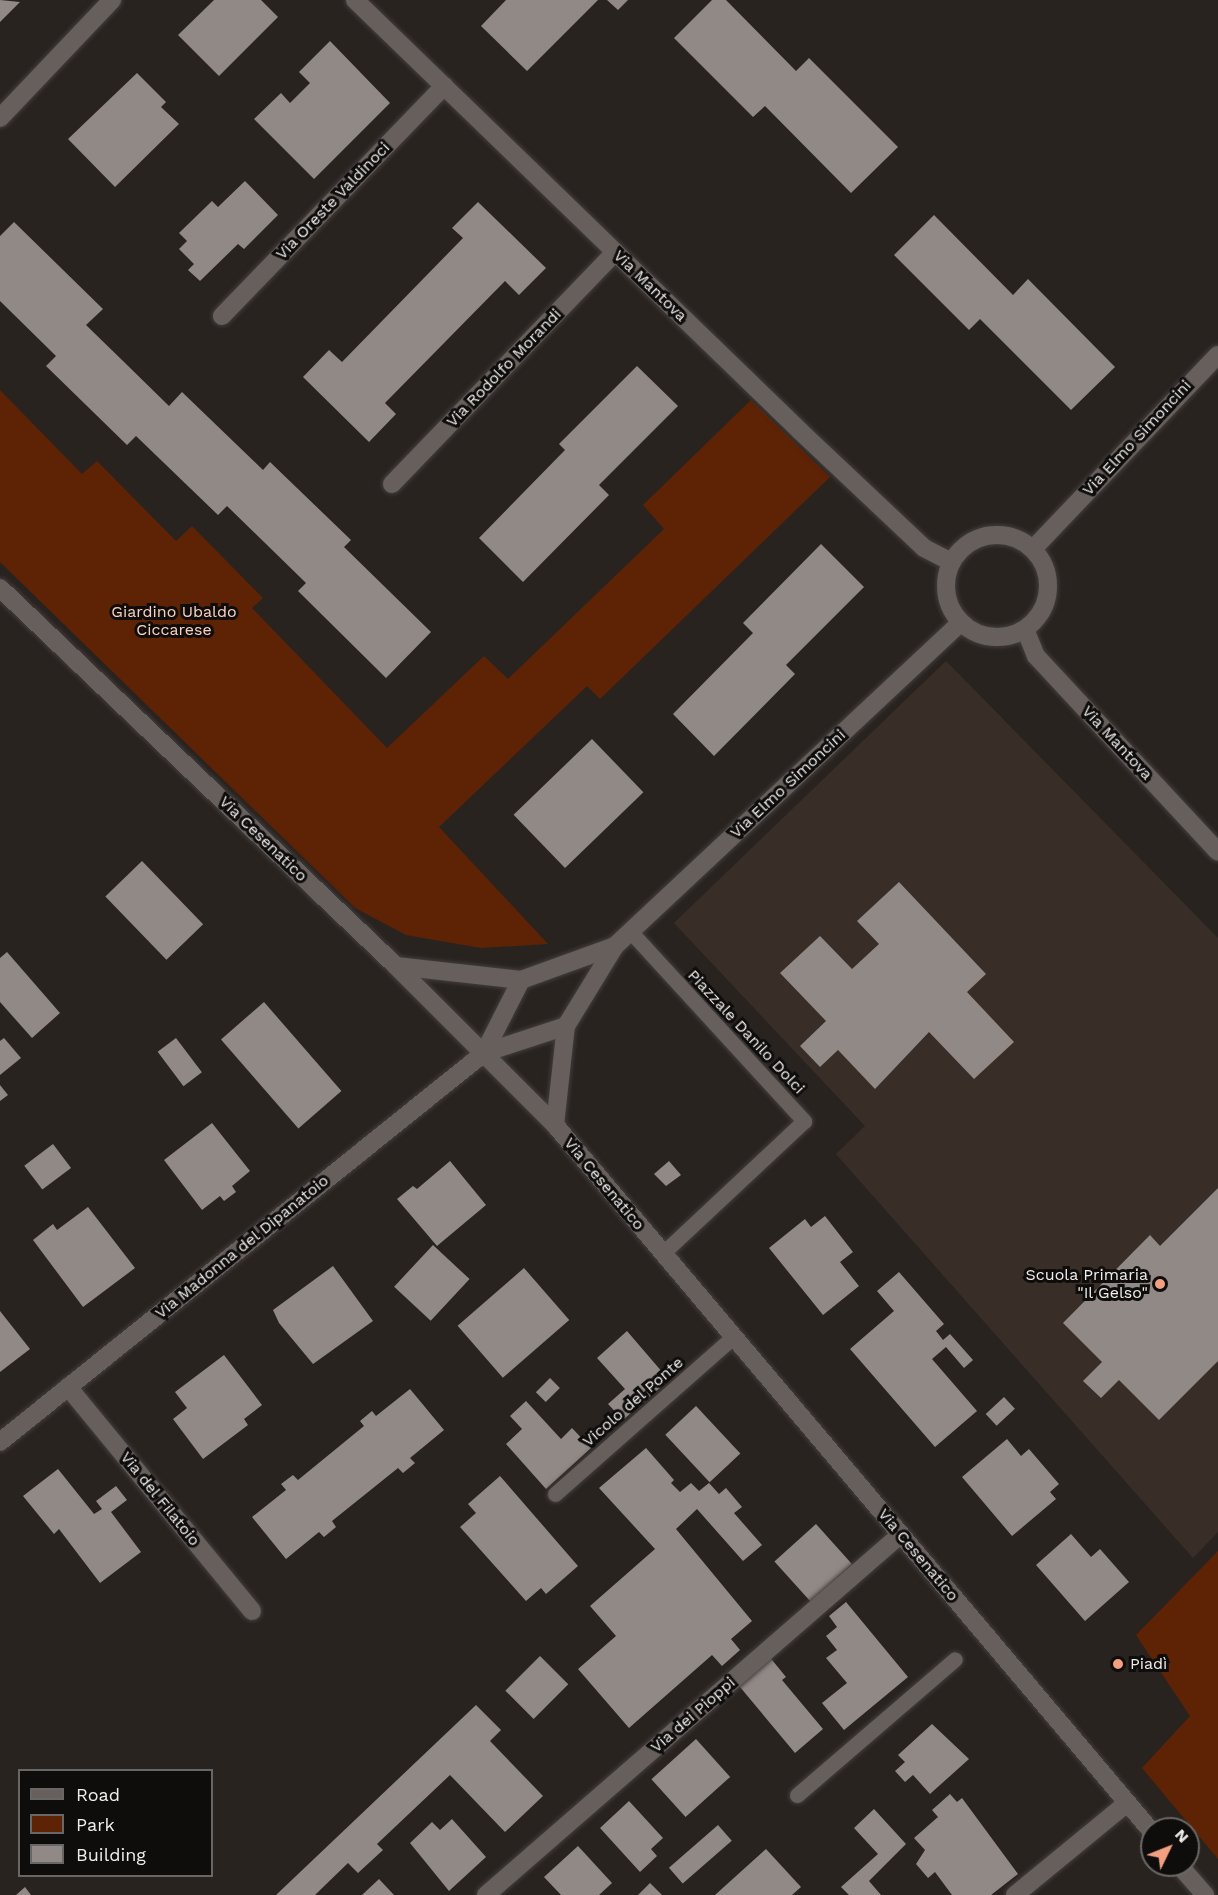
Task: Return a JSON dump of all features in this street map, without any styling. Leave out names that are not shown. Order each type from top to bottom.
[{"type":"street","points":[[0,118],[112,0]]},
{"type":"street","name":"Via Mantova","points":[[355,0],[924,548],[951,562]]},
{"type":"street","name":"Via Oreste Valdinoci","points":[[222,315],[444,86]]},
{"type":"street","name":"Via Rodolfo Morandi","points":[[392,484],[615,252]]},
{"type":"street","name":"Via Elmo Simoncini","points":[[1033,549],[1218,355]]},
{"type":"street","points":[[989,535],[1005,535],[1033,549],[1042,561],[1048,591],[1044,606],[1024,629],[991,637],[961,622],[946,594],[951,562],[973,540],[989,535]]},
{"type":"street","name":"Via Cesenatico","points":[[0,588],[396,966],[555,1125],[1140,1818]]},
{"type":"street","name":"Via Elmo Simoncini","points":[[555,1125],[566,1026],[615,946],[961,622]]},
{"type":"street","name":"Via Mantova","points":[[1024,629],[1036,656],[1218,852]]},
{"type":"street","name":"Via Elmo Simoncini","points":[[396,966],[521,980],[615,946]]},
{"type":"street","points":[[484,1053],[521,980]]},
{"type":"street","points":[[484,1053],[566,1026]]},
{"type":"street","name":"Via Madonna del Dipanatoio","points":[[0,1442],[484,1053]]},
{"type":"street","name":"Via del Filatoio","points":[[68,1387],[252,1611]]},
{"type":"street","name":"Via dei Pioppi","points":[[486,1895],[900,1535]]},
{"type":"street","points":[[1015,1895],[1127,1803]]},
{"type":"street","points":[[1189,1877],[1204,1895]]},
{"type":"lane","name":"Piazzale Danilo Dolci","points":[[630,931],[804,1120],[663,1253]]},
{"type":"lane","name":"Vicolo del Ponte","points":[[555,1494],[734,1336]]},
{"type":"lane","points":[[796,1795],[955,1659]]},
{"type":"shaded area","points":[[946,661],[1218,938],[1218,1532],[1193,1558],[836,1154],[865,1126],[674,923]]},
{"type":"green space","name":"Giardino Ubaldo Ciccarese","points":[[0,390],[82,474],[97,461],[176,541],[192,526],[263,598],[252,608],[387,748],[484,656],[508,679],[664,529],[643,505],[751,400],[830,477],[600,699],[587,686],[439,827],[548,944],[481,948],[406,935],[355,908],[0,562]]},
{"type":"green space","points":[[1218,1551],[1218,1859],[1200,1837],[1200,1817],[1183,1817],[1142,1768],[1190,1716],[1136,1635]]},
{"type":"building","points":[[0,0],[20,2],[0,22]]},
{"type":"building","points":[[214,0],[261,0],[278,17],[219,76],[178,35]]},
{"type":"building","points":[[506,0],[598,0],[527,71],[481,26]]},
{"type":"building","points":[[607,0],[628,0],[618,10]]},
{"type":"building","points":[[712,0],[726,0],[796,71],[809,58],[898,147],[851,193],[765,106],[753,117],[674,38]]},
{"type":"building","points":[[330,41],[390,103],[314,179],[254,119],[281,93],[290,103],[310,83],[299,72]]},
{"type":"building","points":[[137,73],[166,102],[161,107],[179,124],[115,187],[68,139]]},
{"type":"building","points":[[245,181],[278,215],[244,249],[238,244],[200,281],[188,270],[194,264],[179,249],[187,241],[179,233],[212,201],[218,207]]},
{"type":"building","points":[[478,202],[546,268],[519,295],[505,281],[385,403],[396,414],[369,442],[303,377],[329,350],[342,362],[463,238],[452,228]]},
{"type":"building","points":[[934,215],[1013,295],[1028,279],[1115,367],[1071,410],[980,319],[969,330],[894,255]]},
{"type":"building","points":[[14,222],[103,309],[86,325],[169,406],[182,392],[263,470],[270,462],[351,540],[344,547],[431,632],[386,678],[298,591],[306,583],[227,506],[218,515],[136,436],[127,445],[46,366],[56,356],[0,301],[0,236]]},
{"type":"building","points":[[637,366],[678,406],[599,485],[609,495],[523,582],[479,538],[565,450],[559,444]]},
{"type":"building","points":[[821,544],[864,587],[786,665],[795,674],[714,756],[673,714],[753,633],[743,623]]},
{"type":"building","points":[[592,739],[643,792],[565,868],[514,815]]},
{"type":"building","points":[[142,861],[203,924],[166,960],[105,896]]},
{"type":"building","points":[[899,882],[986,974],[967,992],[1014,1042],[974,1079],[929,1032],[875,1089],[838,1050],[820,1067],[800,1046],[826,1021],[780,973],[820,936],[852,969],[879,944],[857,921]]},
{"type":"building","points":[[7,952],[60,1013],[32,1038],[0,1002],[0,958]]},
{"type":"building","points":[[264,1002],[341,1091],[298,1128],[221,1039]]},
{"type":"building","points":[[4,1038],[21,1058],[0,1075],[0,1041]]},
{"type":"building","points":[[176,1038],[202,1072],[184,1086],[158,1052]]},
{"type":"building","points":[[0,1085],[8,1095],[0,1101]]},
{"type":"building","points":[[212,1123],[250,1171],[232,1186],[236,1192],[224,1201],[220,1196],[202,1210],[164,1160]]},
{"type":"building","points":[[53,1144],[71,1168],[42,1190],[24,1166]]},
{"type":"building","points":[[450,1161],[486,1205],[437,1246],[397,1199],[413,1186],[417,1189]]},
{"type":"building","points":[[669,1161],[681,1175],[666,1186],[654,1174]]},
{"type":"building","name":"Scuola Primaria \"Il Gelso\"","points":[[1218,1188],[1218,1361],[1159,1420],[1119,1380],[1101,1398],[1083,1381],[1102,1362],[1063,1323],[1150,1235],[1160,1246]]},
{"type":"building","points":[[88,1207],[135,1268],[83,1307],[33,1240],[53,1224],[57,1230]]},
{"type":"building","points":[[825,1216],[853,1252],[840,1262],[859,1286],[823,1315],[769,1248],[805,1219],[811,1227]]},
{"type":"building","points":[[433,1245],[470,1279],[431,1321],[394,1287]]},
{"type":"building","points":[[333,1266],[373,1321],[313,1364],[279,1323],[273,1310]]},
{"type":"building","points":[[524,1268],[569,1320],[503,1378],[458,1326]]},
{"type":"building","points":[[899,1272],[944,1324],[936,1331],[943,1340],[950,1334],[973,1360],[964,1368],[946,1347],[932,1359],[977,1411],[935,1447],[850,1349],[894,1311],[877,1291]]},
{"type":"building","points":[[0,1311],[30,1349],[0,1372]]},
{"type":"building","points":[[627,1331],[669,1380],[623,1420],[608,1404],[625,1389],[597,1358]]},
{"type":"building","points":[[224,1355],[262,1405],[244,1419],[248,1425],[203,1459],[173,1419],[187,1408],[175,1392]]},
{"type":"building","points":[[550,1378],[560,1388],[546,1402],[536,1392]]},
{"type":"building","points":[[410,1389],[444,1430],[410,1458],[415,1463],[403,1473],[398,1468],[332,1521],[336,1527],[324,1537],[319,1532],[286,1559],[252,1517],[286,1490],[281,1484],[293,1475],[298,1480],[364,1426],[360,1421],[372,1411],[376,1416]]},
{"type":"building","points":[[1004,1397],[1015,1409],[997,1426],[986,1414]]},
{"type":"building","points":[[526,1401],[561,1439],[572,1428],[591,1448],[546,1489],[506,1444],[522,1429],[510,1416]]},
{"type":"building","points":[[696,1406],[740,1454],[710,1482],[665,1435]]},
{"type":"building","points":[[1007,1439],[1021,1456],[1029,1449],[1059,1484],[1050,1492],[1056,1499],[1012,1536],[962,1477]]},
{"type":"building","points":[[646,1448],[674,1480],[671,1483],[680,1492],[691,1483],[699,1491],[709,1483],[719,1494],[726,1488],[742,1507],[734,1513],[762,1545],[743,1561],[697,1509],[676,1529],[752,1621],[731,1639],[740,1650],[722,1666],[712,1655],[629,1728],[578,1669],[616,1636],[590,1606],[655,1549],[599,1488]]},
{"type":"building","points":[[58,1469],[94,1514],[102,1509],[96,1501],[116,1486],[127,1500],[111,1512],[141,1552],[100,1583],[59,1529],[54,1534],[23,1496]]},
{"type":"building","points":[[500,1476],[578,1566],[546,1594],[541,1588],[526,1601],[460,1527],[476,1513],[468,1504]]},
{"type":"building","points":[[816,1524],[852,1564],[811,1602],[774,1561]]},
{"type":"building","points":[[1071,1534],[1091,1557],[1100,1549],[1129,1582],[1085,1621],[1036,1565]]},
{"type":"building","points":[[846,1602],[908,1677],[844,1730],[822,1703],[847,1683],[826,1658],[837,1650],[826,1636],[837,1627],[829,1616]]},
{"type":"building","points":[[768,1655],[786,1677],[782,1680],[823,1729],[795,1753],[735,1681]]},
{"type":"building","points":[[540,1656],[568,1684],[534,1719],[505,1691]]},
{"type":"building","points":[[476,1705],[501,1730],[490,1741],[543,1796],[505,1832],[450,1775],[377,1844],[383,1850],[358,1873],[348,1863],[315,1895],[276,1895]]},
{"type":"building","points":[[932,1724],[969,1759],[930,1794],[913,1775],[905,1782],[895,1771],[905,1762],[898,1755]]},
{"type":"building","points":[[696,1739],[730,1777],[686,1817],[651,1779]]},
{"type":"building","points":[[950,1794],[957,1802],[962,1798],[1018,1874],[991,1895],[952,1895],[935,1872],[928,1878],[916,1864],[925,1850],[914,1838],[938,1817],[932,1810]]},
{"type":"building","points":[[629,1801],[663,1838],[651,1849],[657,1856],[640,1872],[600,1828]]},
{"type":"building","points":[[874,1809],[906,1844],[869,1881],[881,1895],[849,1895],[841,1887],[878,1854],[854,1828]]},
{"type":"building","points":[[452,1819],[486,1857],[449,1891],[410,1843],[432,1822],[440,1830]]},
{"type":"building","points":[[718,1825],[732,1841],[683,1883],[669,1868]]},
{"type":"building","points":[[578,1846],[612,1883],[599,1895],[561,1895],[544,1877]]},
{"type":"building","points":[[766,1849],[801,1887],[792,1895],[715,1895]]},
{"type":"building","points":[[379,1879],[394,1895],[362,1895]]},
{"type":"building","points":[[650,1883],[662,1895],[638,1895]]},
{"type":"building","points":[[25,1887],[31,1895],[16,1895]]},
{"type":"place","name":"Scuola Primaria \"Il Gelso\"","points":[[1160,1284]]},
{"type":"place","name":"Piadì","points":[[1118,1664]]}]
